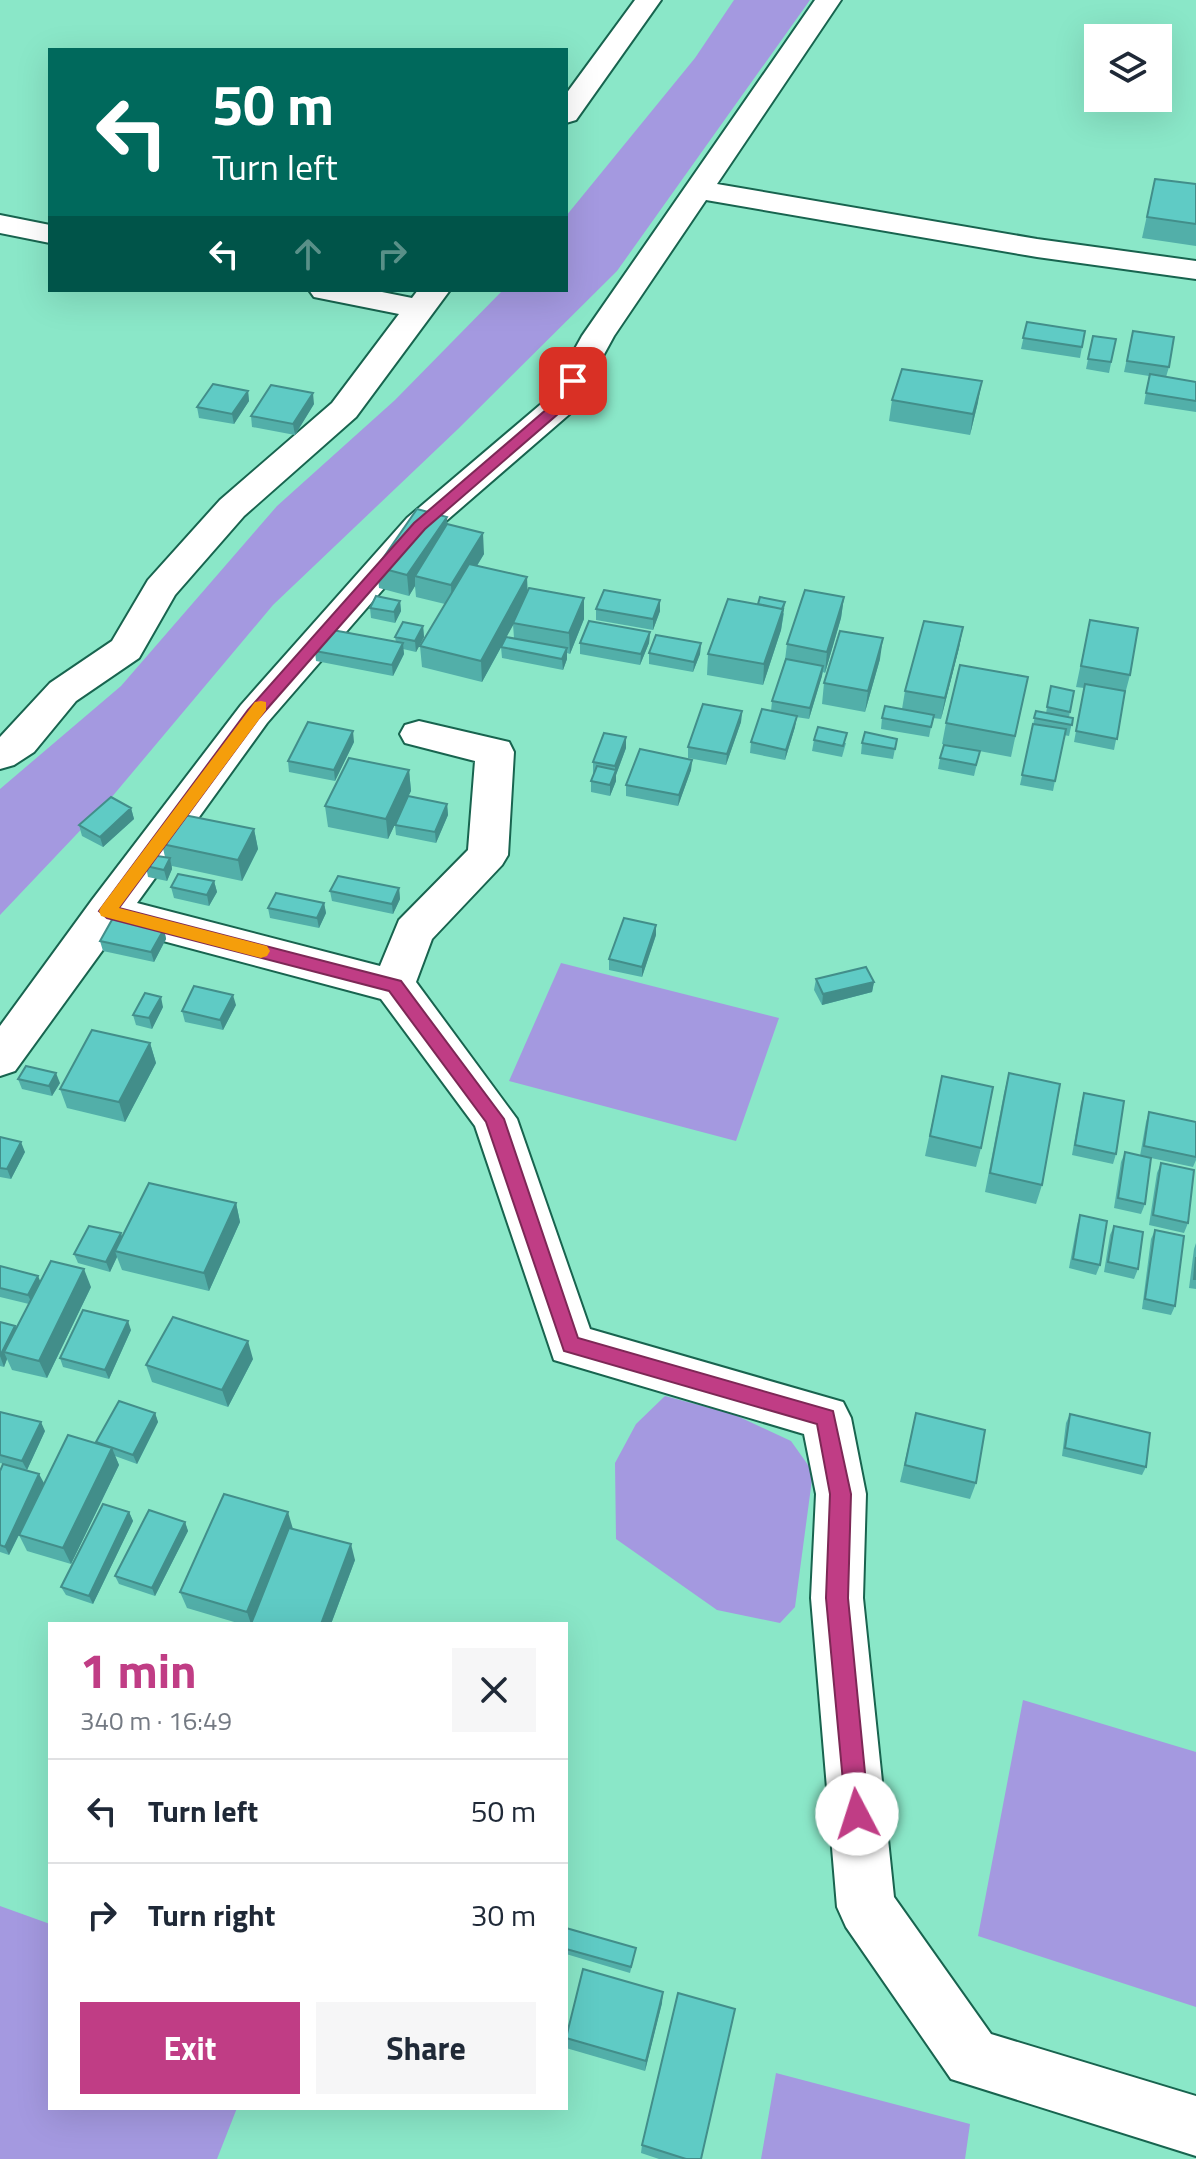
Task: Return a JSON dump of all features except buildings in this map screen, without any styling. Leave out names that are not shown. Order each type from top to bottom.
[{"type":"street","points":[[568,111],[648,0]]},
{"type":"street","points":[[0,1059],[254,714],[419,526],[561,404],[598,336],[828,0]]},
{"type":"street","points":[[700,190],[1037,248],[1196,270]]},
{"type":"street","points":[[0,224],[48,234]]},
{"type":"street","points":[[345,292],[427,300]]},
{"type":"street","points":[[0,755],[20,742],[63,692],[126,649],[161,588],[232,508],[344,410],[427,300]]},
{"type":"street","points":[[394,986],[414,931],[488,855],[495,752],[419,734]]},
{"type":"street","points":[[107,911],[394,986],[495,1119],[571,1345],[826,1418],[841,1494],[837,1598],[866,1907],[972,2058],[1196,2126]]},
{"type":"shaded area","points":[[734,0],[810,0],[617,271],[458,429],[273,605],[111,798],[0,915],[0,789],[121,686],[277,506],[395,400],[501,292],[568,292],[568,214],[695,58]]},
{"type":"shaded area","points":[[561,963],[779,1018],[736,1141],[509,1081]]},
{"type":"shaded area","points":[[665,1396],[733,1414],[791,1441],[813,1472],[795,1607],[780,1623],[717,1610],[616,1539],[615,1463],[636,1424]]},
{"type":"shaded area","points":[[1023,1700],[1196,1752],[1196,2007],[978,1936]]},
{"type":"shaded area","points":[[0,1906],[48,1923],[48,2110],[236,2110],[217,2159],[0,2159]]},
{"type":"shaded area","points":[[776,2073],[970,2124],[965,2159],[761,2159]]},
{"type":"slow traffic","points":[[261,706],[107,911],[261,951]]},
{"type":"route","points":[[573,381],[561,404],[419,526],[254,714],[107,911],[395,986],[495,1119],[571,1345],[826,1418],[841,1494],[837,1598],[857,1814]]}]
